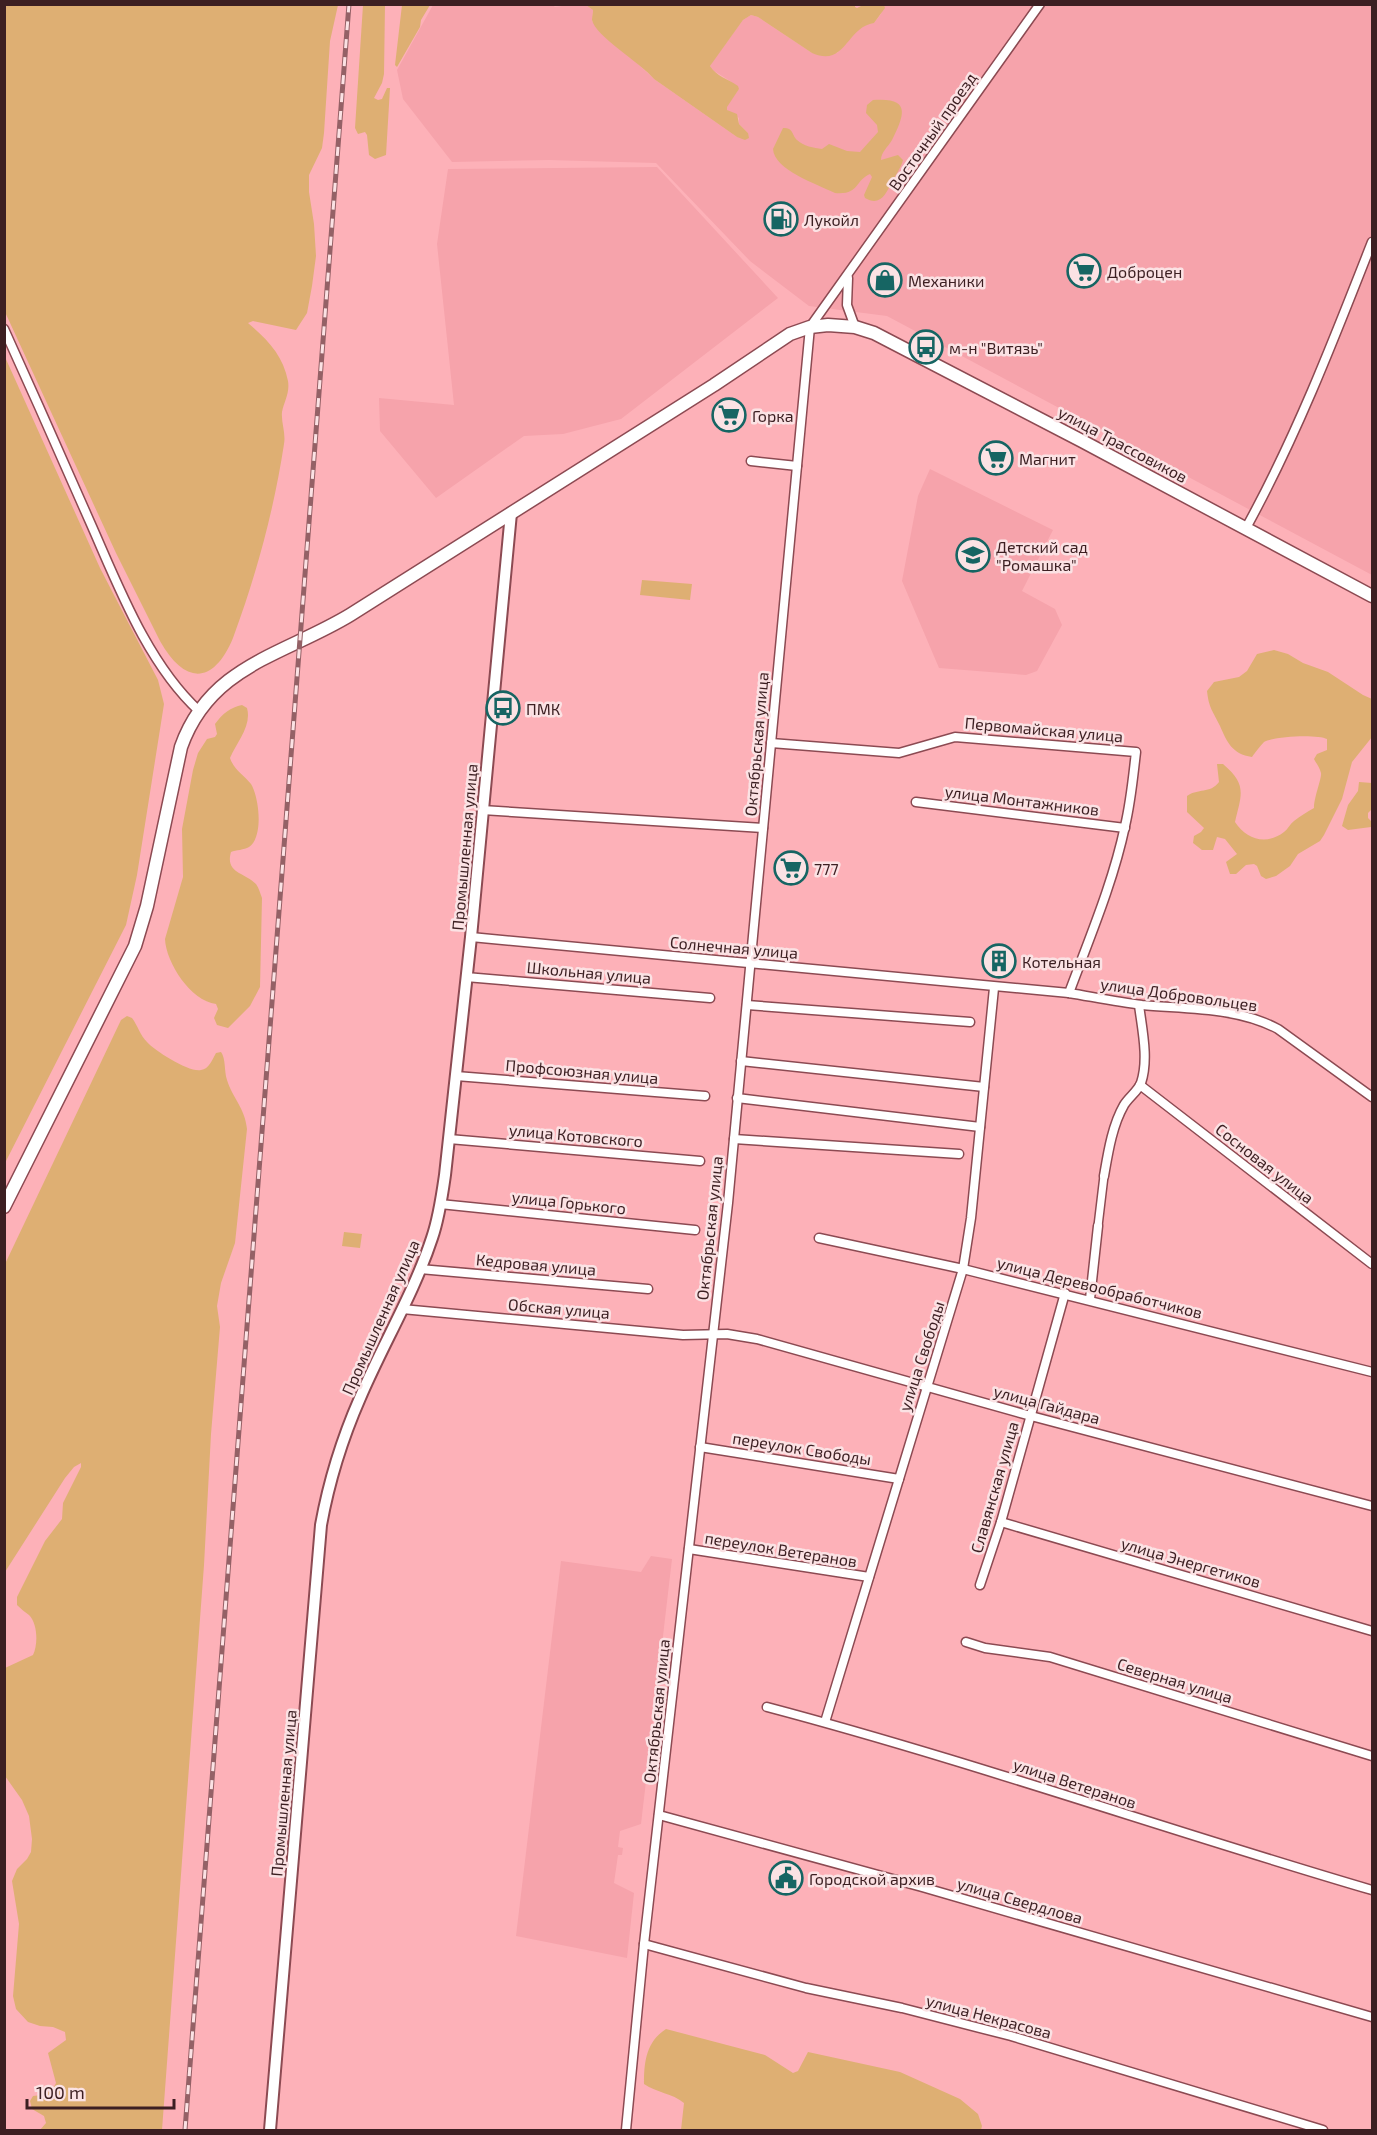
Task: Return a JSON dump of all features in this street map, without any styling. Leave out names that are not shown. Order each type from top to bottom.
[{"type":"main road","name":"улица Трассовиков","points":[[810,327],[828,325],[855,327],[874,333],[1372,596]]},
{"type":"main road","points":[[4,1208],[135,946],[150,896],[177,759],[188,728],[220,687],[255,663],[335,624],[714,385],[777,342],[799,330],[810,327]]},
{"type":"street","name":"Восточный проезд","points":[[810,327],[1040,4]]},
{"type":"street","points":[[1246,528],[1269,484],[1325,361],[1372,242]]},
{"type":"street","points":[[849,275],[847,304],[855,327]]},
{"type":"street","name":"Октябрьская улица","points":[[626,2130],[644,1944],[734,1139],[810,327]]},
{"type":"street","points":[[4,329],[121,591],[143,634],[180,692],[199,711]]},
{"type":"street","points":[[751,461],[797,466]]},
{"type":"street","name":"Промышленная улица","points":[[270,2130],[321,1525],[328,1488],[340,1446],[360,1397],[420,1269],[432,1238],[440,1204],[471,937],[510,513]]},
{"type":"street","name":"Первомайская улица","points":[[771,743],[899,753],[955,736],[1136,752],[1125,828]]},
{"type":"street","name":"улица Монтажников","points":[[916,802],[1125,828]]},
{"type":"street","points":[[482,810],[763,828]]},
{"type":"street","points":[[1069,993],[1112,872],[1125,828]]},
{"type":"street","name":"Солнечная улица","points":[[471,937],[994,988]]},
{"type":"street","name":"Школьная улица","points":[[466,977],[710,998]]},
{"type":"street","name":"улица Добровольцев","points":[[994,988],[1069,993],[1139,1005],[1245,1015],[1278,1029],[1372,1096]]},
{"type":"street","name":"улица Свободы","points":[[825,1722],[963,1269],[971,1218],[994,988]]},
{"type":"street","points":[[747,1005],[970,1022]]},
{"type":"street","points":[[1090,1299],[1104,1176],[1118,1118],[1125,1104],[1140,1085],[1144,1048],[1139,1005]]},
{"type":"street","points":[[741,1061],[984,1087]]},
{"type":"street","name":"Профсоюзная улица","points":[[456,1076],[705,1096]]},
{"type":"street","name":"Сосновая улица","points":[[1140,1085],[1372,1264]]},
{"type":"street","points":[[737,1098],[980,1127]]},
{"type":"street","name":"улица Котовского","points":[[449,1139],[700,1161]]},
{"type":"street","points":[[734,1139],[959,1154]]},
{"type":"street","name":"улица Горького","points":[[440,1204],[694,1230]]},
{"type":"street","name":"улица Деревообработчиков","points":[[819,1238],[1090,1299],[1372,1372]]},
{"type":"street","name":"Кедровая улица","points":[[420,1269],[648,1289]]},
{"type":"street","name":"Славянская улица","points":[[980,1586],[1001,1522],[1065,1293]]},
{"type":"street","name":"Обская улица","points":[[402,1309],[683,1335],[713,1334]]},
{"type":"street","name":"улица Гайдара","points":[[713,1334],[757,1339],[1031,1416],[1372,1506]]},
{"type":"street","name":"переулок Свободы","points":[[700,1447],[899,1479]]},
{"type":"street","name":"улица Энергетиков","points":[[1001,1522],[1372,1631]]},
{"type":"street","name":"переулок Ветеранов","points":[[689,1549],[869,1577]]},
{"type":"street","name":"Северная улица","points":[[966,1642],[985,1648],[1050,1657],[1372,1756]]},
{"type":"street","name":"улица Ветеранов","points":[[767,1707],[941,1755],[1216,1844],[1372,1890]]},
{"type":"street","name":"улица Свердлова","points":[[659,1815],[922,1887],[1372,2017]]},
{"type":"street","name":"улица Некрасова","points":[[644,1944],[806,1988],[902,2008],[1011,2036],[1323,2130]]},
{"type":"shaded area","points":[[551,4],[555,7],[586,5],[593,10],[592,21],[654,79],[737,137],[748,133],[739,124],[739,118],[726,107],[739,89],[711,69],[710,65],[743,20],[751,15],[758,17],[812,53],[837,53],[857,31],[866,24],[874,23],[884,5],[1372,5],[1372,575],[887,316],[809,306],[750,261],[656,163],[549,160],[452,162],[403,99],[397,70],[433,5]]},
{"type":"shaded area","points":[[855,4],[857,8],[863,5],[884,5],[885,8],[874,23],[857,31],[839,51],[832,55],[823,56],[812,53],[758,17],[751,15],[743,20],[710,66],[719,75],[738,86],[739,89],[727,110],[737,114],[739,124],[748,133],[749,138],[745,140],[737,137],[654,79],[601,34],[592,20],[593,10],[586,5]]},
{"type":"shaded area","points":[[4,5],[338,5],[330,41],[322,148],[309,175],[316,256],[307,313],[296,330],[253,321],[248,323],[262,335],[278,355],[288,381],[288,393],[282,412],[284,444],[270,518],[257,567],[233,638],[217,665],[198,674],[188,672],[179,665],[160,641],[116,553],[5,312]]},
{"type":"shaded area","points":[[363,5],[385,5],[384,74],[374,98],[382,99],[387,88],[390,88],[386,155],[375,159],[369,155],[367,135],[365,132],[358,134],[355,128]]},
{"type":"shaded area","points":[[402,5],[430,5],[397,67],[395,65]]},
{"type":"shaded area","points":[[873,100],[894,101],[902,109],[900,122],[881,160],[898,155],[903,160],[887,191],[879,200],[865,198],[864,195],[872,177],[870,174],[853,190],[835,193],[788,170],[775,157],[773,149],[783,128],[791,130],[802,144],[822,149],[829,144],[847,151],[860,152],[878,132],[877,125],[866,113],[867,105]]},
{"type":"shaded area","points":[[657,167],[778,298],[621,419],[563,434],[524,436],[436,498],[380,431],[379,398],[454,405],[437,244],[448,169]]},
{"type":"shaded area","points":[[5,357],[100,568],[158,680],[164,704],[137,875],[126,925],[5,1163]]},
{"type":"shaded area","name":"Детский сад \"Ромашка\"","points":[[930,469],[1053,530],[1022,591],[1055,609],[1062,625],[1037,671],[1026,675],[939,668],[902,581],[918,496]]},
{"type":"shaded area","points":[[642,580],[692,584],[690,600],[640,595]]},
{"type":"shaded area","points":[[1274,650],[1328,672],[1372,699],[1372,737],[1352,762],[1342,799],[1320,841],[1298,854],[1290,866],[1276,876],[1266,879],[1261,876],[1254,864],[1246,865],[1236,874],[1230,874],[1226,862],[1237,854],[1225,839],[1217,837],[1213,850],[1202,850],[1193,843],[1194,836],[1204,828],[1187,812],[1187,796],[1215,786],[1219,782],[1217,764],[1223,764],[1236,778],[1241,791],[1235,822],[1245,833],[1257,839],[1270,839],[1277,836],[1296,819],[1314,808],[1321,773],[1314,759],[1317,754],[1327,750],[1327,739],[1305,736],[1276,738],[1264,742],[1252,757],[1245,755],[1235,750],[1228,742],[1209,702],[1207,691],[1214,682],[1239,677],[1247,671],[1257,654]]},
{"type":"shaded area","points":[[242,705],[247,708],[247,721],[230,758],[254,790],[259,817],[254,842],[247,848],[231,852],[230,859],[233,868],[256,884],[262,898],[260,987],[250,1006],[228,1028],[217,1025],[214,1018],[218,1009],[216,1004],[198,996],[182,979],[170,959],[165,939],[183,877],[182,829],[198,753],[207,739],[217,734],[215,724],[221,717],[230,709]]},
{"type":"shaded area","points":[[1359,782],[1372,783],[1372,809],[1368,813],[1368,818],[1372,822],[1371,827],[1348,830],[1342,826],[1348,805],[1358,791]]},
{"type":"shaded area","points":[[127,1016],[132,1018],[151,1046],[189,1068],[201,1070],[206,1068],[216,1053],[221,1052],[227,1080],[244,1115],[247,1129],[235,1243],[221,1283],[217,1306],[220,1327],[162,2130],[40,2130],[46,2123],[44,2116],[32,2109],[30,2101],[33,2096],[47,2093],[56,2083],[48,2053],[66,2040],[65,2032],[28,2022],[16,2009],[13,1996],[19,1924],[12,1881],[17,1869],[31,1852],[32,1839],[29,1816],[22,1800],[5,1776],[5,1668],[33,1655],[35,1651],[34,1624],[29,1615],[17,1605],[17,1597],[45,1541],[62,1519],[63,1503],[81,1463],[74,1467],[65,1478],[5,1572],[5,1264],[121,1020]]},
{"type":"shaded area","points":[[344,1232],[362,1234],[360,1248],[342,1246]]},
{"type":"shaded area","points":[[651,1556],[672,1559],[641,1824],[620,1831],[618,1847],[623,1848],[622,1855],[618,1855],[614,1883],[634,1893],[627,1958],[516,1936],[561,1561],[641,1572]]},
{"type":"shaded area","points":[[666,2029],[765,2055],[793,2073],[798,2071],[808,2052],[900,2072],[960,2099],[978,2114],[981,2130],[681,2130],[684,2103],[644,2084],[650,2046]]},
{"type":"railway","points":[[185,2130],[349,4]]},
{"type":"place","name":"Лукойл","points":[[781,219]]},
{"type":"place","name":"Доброцен","points":[[1084,271]]},
{"type":"place","name":"Механики","points":[[885,280]]},
{"type":"place","name":"м-н \"Витязь\"","points":[[926,347]]},
{"type":"place","name":"Горка","points":[[729,415]]},
{"type":"place","name":"Магнит","points":[[996,458]]},
{"type":"place","name":"Детский сад \"Ромашка\"","points":[[973,555]]},
{"type":"place","name":"ПМК","points":[[503,708]]},
{"type":"place","name":"777","points":[[791,868]]},
{"type":"place","name":"Котельная","points":[[999,961]]},
{"type":"place","name":"Городской архив","points":[[786,1878]]}]
